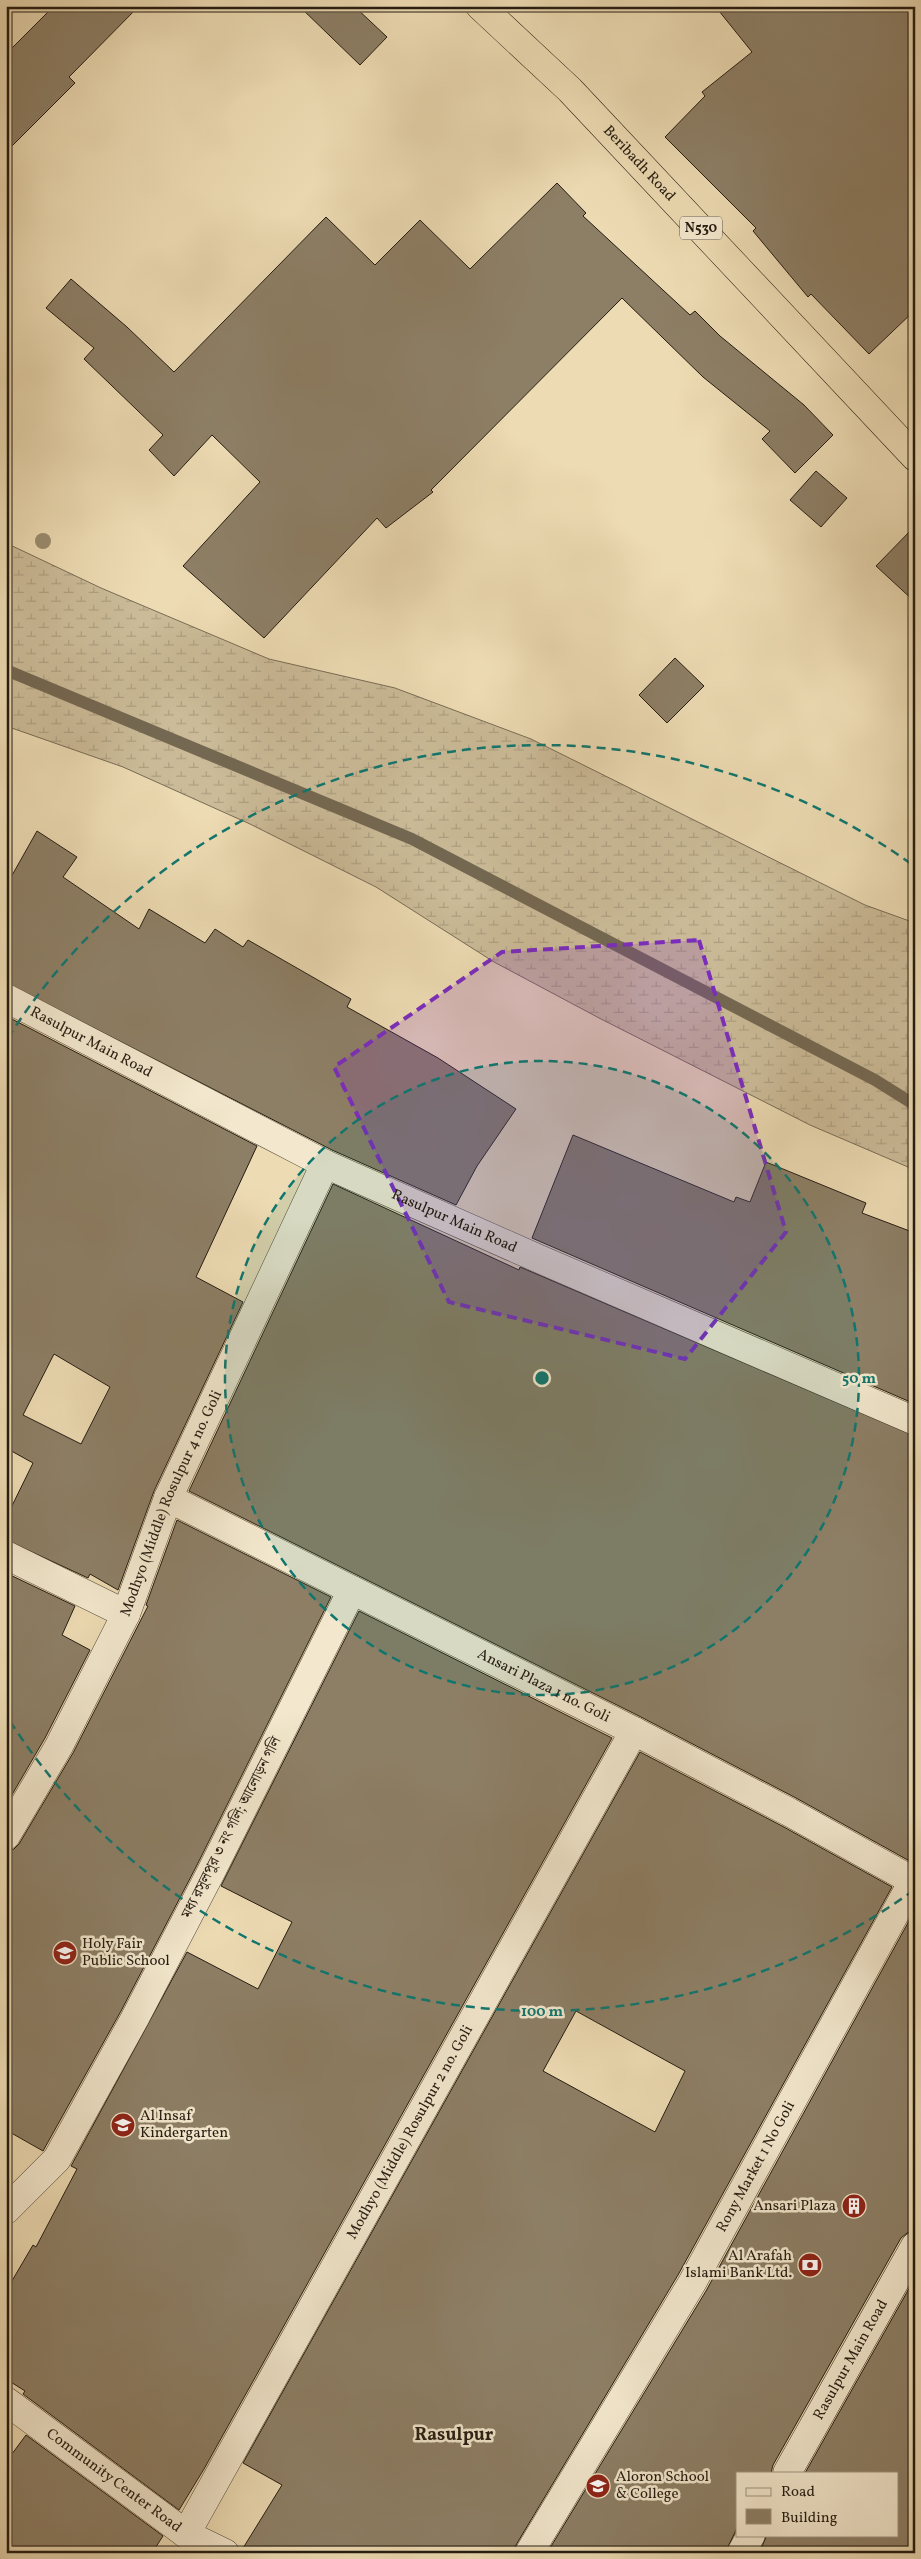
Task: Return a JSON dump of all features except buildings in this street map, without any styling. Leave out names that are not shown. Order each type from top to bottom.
[{"type":"highway","name":"Beribadh Road","points":[[480,6],[570,90],[915,457]]},
{"type":"street","name":"Rasulpur Main Road","points":[[6,998],[325,1164],[537,1258],[915,1421]]},
{"type":"street","name":"Modhyo (Middle) Rosulpur 4 no. Goli","points":[[6,1836],[59,1746],[126,1614],[168,1498],[325,1164]]},
{"type":"street","name":"Ansari Plaza 1 no. Goli","points":[[168,1498],[634,1731],[914,1881]]},
{"type":"street","points":[[6,1555],[126,1614]]},
{"type":"street","name":"মধ্য রসুলপুর ৩ নং গলি; আলোড়ন গলি","points":[[6,2210],[57,2159],[62,2151],[135,2018],[352,1590]]},
{"type":"street","name":"Modhyo (Middle) Rosulpur 2 no. Goli","points":[[186,2534],[634,1731]]},
{"type":"street","name":"Rony Market 1 No Goli","points":[[529,2553],[692,2283],[914,1881]]},
{"type":"street","name":"Rasulpur Main Road","points":[[788,2472],[915,2246]]},
{"type":"street","name":"Community Center Road","points":[[6,2401],[186,2534],[225,2553]]},
{"type":"street","points":[[741,2553],[750,2536]]},
{"type":"highlighted area","points":[[699,940],[786,1232],[685,1359],[449,1302],[334,1067],[502,952]]},
{"type":"green space","points":[[6,543],[101,588],[269,659],[395,688],[531,739],[865,905],[915,923],[915,1170],[810,1125],[601,1019],[494,962],[376,887],[250,824],[123,767],[6,726]]},
{"type":"waterway","points":[[6,670],[412,839],[875,1080],[915,1105]]},
{"type":"place","name":"Holy Fair Public School","points":[[65,1953]]},
{"type":"place","name":"Al Insaf Kindergarten","points":[[123,2125]]},
{"type":"place","name":"Ansari Plaza","points":[[854,2206]]},
{"type":"place","name":"Al Arafah Islami Bank Ltd.","points":[[810,2265]]},
{"type":"place","name":"Aloron School & College","points":[[598,2486]]},
{"type":"district","name":"Rasulpur","points":[[454,2435]]}]
